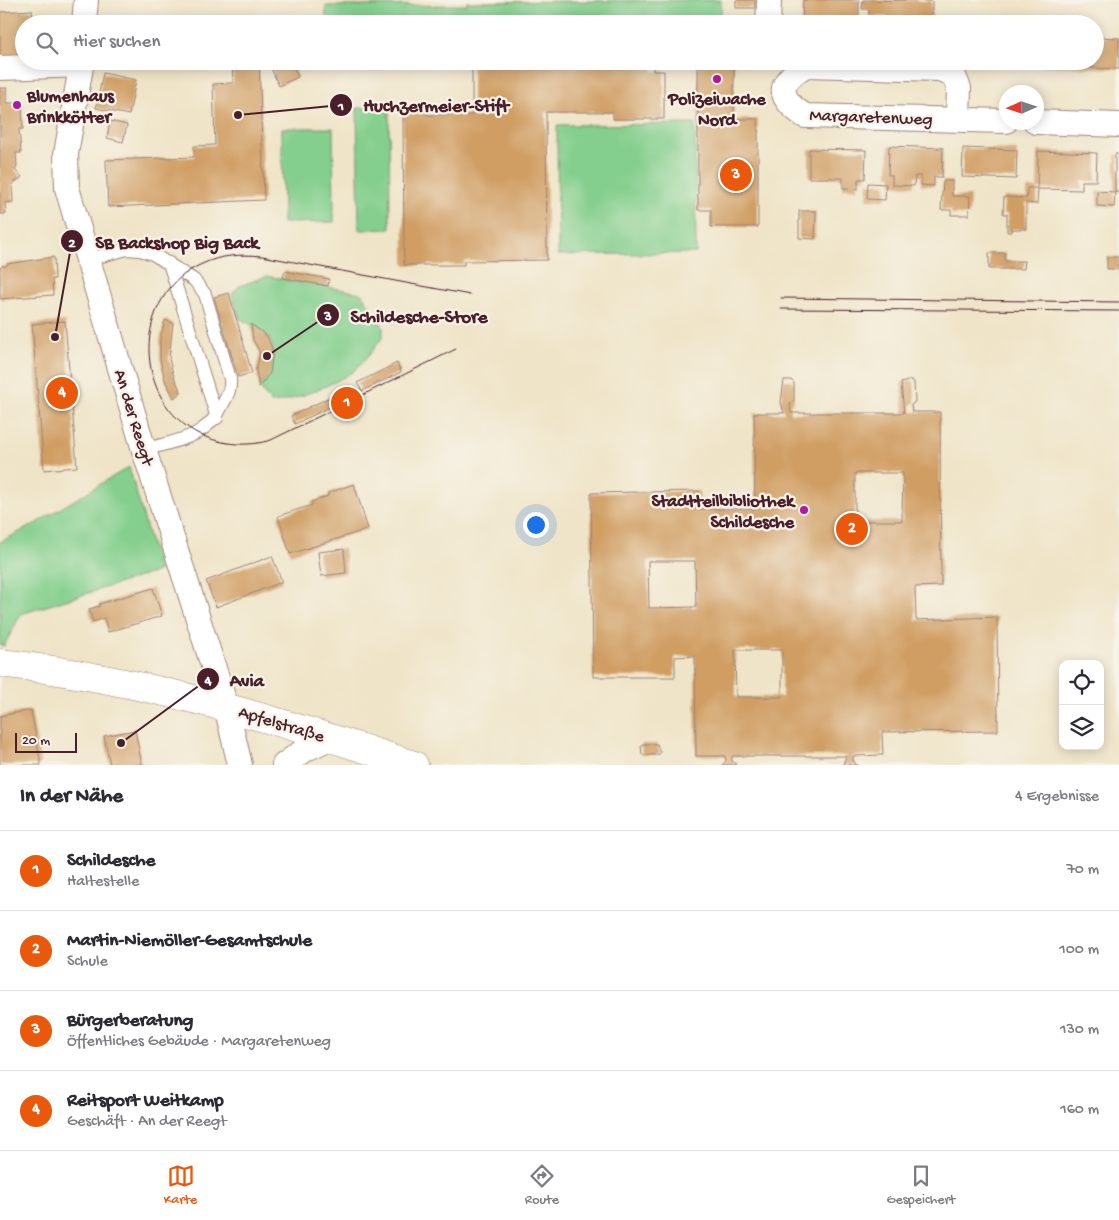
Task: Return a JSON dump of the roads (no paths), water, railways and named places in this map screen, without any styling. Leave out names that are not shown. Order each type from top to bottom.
[{"type":"street","points":[[85,15],[86,0]]},
{"type":"street","points":[[768,15],[769,0]]},
{"type":"street","name":"An der Reegt","points":[[0,68],[15,67]]},
{"type":"street","name":"An der Reegt","points":[[80,70],[66,154],[69,195],[144,450],[226,706],[240,765]]},
{"type":"street","name":"Margaretenweg","points":[[782,70],[784,94],[791,107],[805,116],[999,121]]},
{"type":"street","name":"Margaretenweg","points":[[942,70],[953,74],[959,88],[958,119]]},
{"type":"street","points":[[1044,122],[1119,125]]},
{"type":"street","name":"Apfelstraße","points":[[0,663],[83,676],[226,706],[414,765]]},
{"type":"street","points":[[284,765],[306,749],[330,738]]},
{"type":"lane","points":[[87,260],[134,249],[153,254],[169,263],[200,287],[210,312],[230,380],[230,391],[217,418],[206,428],[198,433],[144,450]]},
{"type":"lane","points":[[169,263],[217,418]]},
{"type":"tram line","points":[[456,349],[271,440],[253,444],[218,441],[201,435],[178,419],[162,399],[152,375],[149,349],[152,323],[162,299],[179,279],[202,264],[224,257],[239,255],[262,256],[470,295]]},
{"type":"tram line","points":[[781,298],[1119,302]]},
{"type":"tram line","points":[[781,309],[1119,311]]},
{"type":"place","name":"Polizeiwache Nord","points":[[717,79]]},
{"type":"place","name":"Blumenhaus Brinkkötter","points":[[17,105]]},
{"type":"place","name":"Huchzermeier-Stift","points":[[238,115]]},
{"type":"place","name":"Bürgerberatung","points":[[736,175]]},
{"type":"place","name":"SB Backshop Big Back","points":[[55,337]]},
{"type":"place","name":"Schildesche-Store","points":[[267,356]]},
{"type":"place","name":"Reitsport Weitkamp","points":[[62,393]]},
{"type":"place","name":"Schildesche","points":[[347,403]]},
{"type":"place","name":"Stadtteilbibliothek Schildesche","points":[[804,510]]},
{"type":"place","name":"Martin-Niemöller-Gesamtschule","points":[[852,529]]},
{"type":"place","name":"Avia","points":[[121,743]]}]
